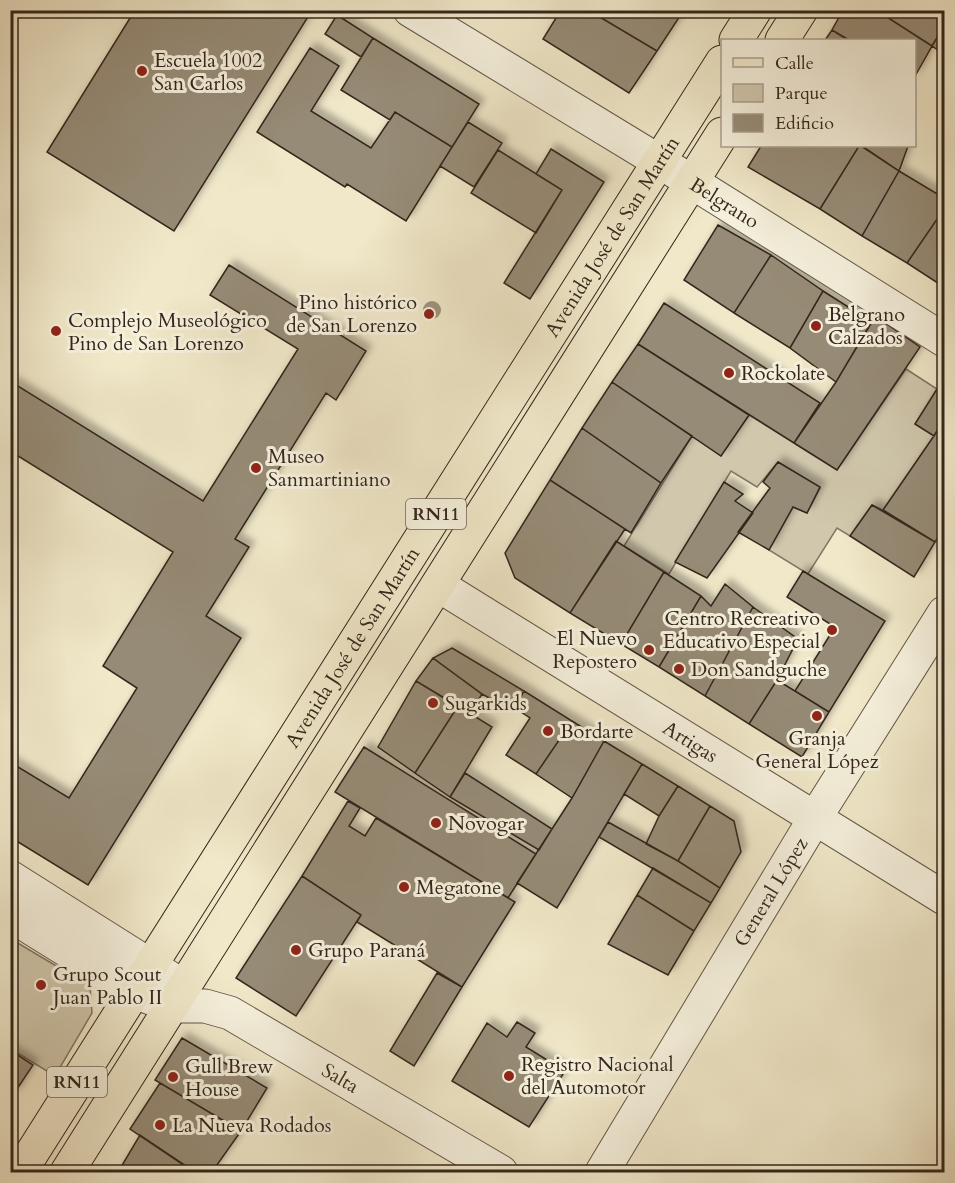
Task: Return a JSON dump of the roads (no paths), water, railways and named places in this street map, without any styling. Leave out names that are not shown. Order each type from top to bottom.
[{"type":"main road","points":[[737,39],[755,10]]},
{"type":"main road","points":[[783,39],[801,10]]},
{"type":"main road","name":"Avenida José de San Martín","points":[[20,1173],[721,66]]},
{"type":"main road","name":"Avenida José de San Martín","points":[[68,1173],[721,137]]},
{"type":"street","name":"Belgrano","points":[[410,10],[660,162],[945,340]]},
{"type":"street","name":"Artigas","points":[[438,585],[945,898]]},
{"type":"street","name":"General López","points":[[602,1173],[815,818],[945,613]]},
{"type":"street","points":[[10,878],[142,979]]},
{"type":"street","points":[[10,915],[142,979]]},
{"type":"street","name":"Salta","points":[[142,979],[205,1006],[230,1012],[501,1173]]},
{"type":"place","name":"Escuela 1002 San Carlos","points":[[142,71]]},
{"type":"place","name":"Pino histórico de San Lorenzo","points":[[429,314]]},
{"type":"place","name":"Belgrano Calzados","points":[[816,326]]},
{"type":"place","name":"Complejo Museológico Pino de San Lorenzo","points":[[56,331]]},
{"type":"place","name":"Rockolate","points":[[729,373]]},
{"type":"place","name":"Museo Sanmartiniano","points":[[256,468]]},
{"type":"place","name":"Centro Recreativo Educativo Especial","points":[[832,630]]},
{"type":"place","name":"El Nuevo Repostero","points":[[649,650]]},
{"type":"place","name":"Don Sandguche","points":[[679,669]]},
{"type":"place","name":"Sugarkids","points":[[433,703]]},
{"type":"place","name":"Granja General López","points":[[817,716]]},
{"type":"place","name":"Bordarte","points":[[548,731]]},
{"type":"place","name":"Novogar","points":[[436,823]]},
{"type":"place","name":"Megatone","points":[[404,887]]},
{"type":"place","name":"Grupo Paraná","points":[[296,950]]},
{"type":"place","name":"Grupo Scout Juan Pablo II","points":[[41,985]]},
{"type":"place","name":"Registro Nacional del Automotor","points":[[509,1076]]},
{"type":"place","name":"Gull Brew House","points":[[173,1077]]},
{"type":"place","name":"La Nueva Rodados","points":[[160,1125]]}]
